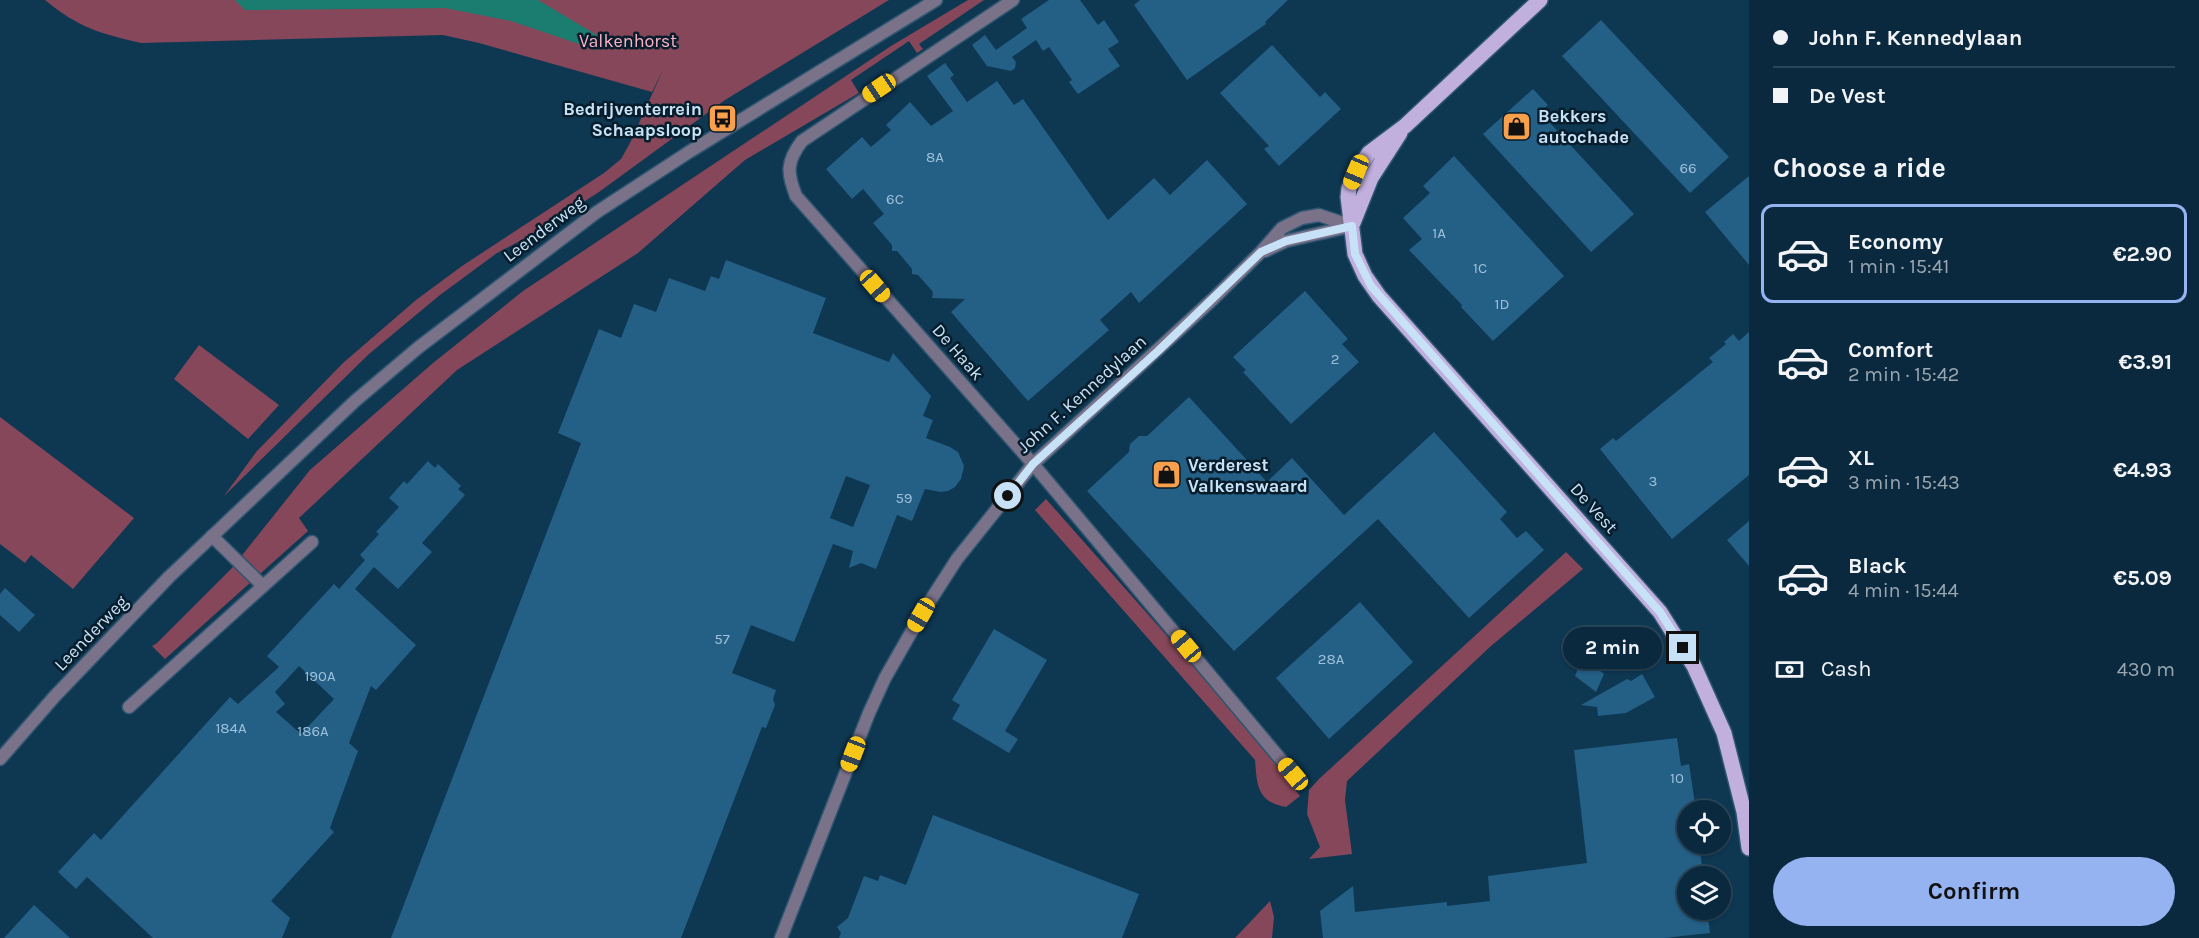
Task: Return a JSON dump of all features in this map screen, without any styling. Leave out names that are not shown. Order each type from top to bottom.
[{"type":"main road","points":[[1352,226],[1348,197],[1356,172],[1369,153],[1405,126],[1540,0]]},
{"type":"main road","name":"De Vest","points":[[1352,226],[1355,254],[1371,286],[1660,612],[1694,666],[1724,733],[1744,812],[1749,848]]},
{"type":"street","name":"Leenderweg","points":[[0,759],[55,696],[125,622],[212,536],[355,401],[419,347],[597,212],[689,152],[936,0]]},
{"type":"street","name":"De Haak","points":[[1013,0],[802,141],[795,151],[788,175],[796,196],[1033,464],[1293,774]]},
{"type":"street","name":"John F. Kennedylaan","points":[[781,938],[869,713],[885,678],[921,615],[957,559],[1033,464],[1158,351],[1261,252],[1282,228],[1302,218],[1319,215],[1352,226]]},
{"type":"street","name":"John F. Kennedylaan","points":[[1261,252],[1286,241],[1352,226]]},
{"type":"street","points":[[212,536],[262,585]]},
{"type":"street","points":[[129,707],[312,542]]},
{"type":"green space","name":"Valkenhorst","points":[[45,0],[889,0],[725,100],[599,192],[535,233],[497,253],[440,295],[369,354],[224,496],[257,451],[343,363],[416,300],[462,266],[604,173],[621,159],[663,70],[652,92],[443,35],[141,43],[90,28],[68,17]]},
{"type":"green space","points":[[968,0],[984,0],[919,44],[923,49],[917,53],[909,41],[851,80],[859,93],[745,160],[638,253],[457,370],[299,518],[308,531],[165,659],[152,646],[231,569],[310,470],[433,363],[523,291],[891,46]]},
{"type":"green space","points":[[199,345],[279,405],[248,439],[174,379]]},
{"type":"green space","points":[[0,417],[134,518],[73,589],[31,555],[25,563],[0,544]]},
{"type":"green space","points":[[1046,499],[1183,654],[1267,753],[1300,796],[1286,807],[1276,805],[1264,797],[1258,785],[1255,760],[1035,510]]},
{"type":"green space","points":[[1566,552],[1583,569],[1491,646],[1347,781],[1345,800],[1352,854],[1309,859],[1320,847],[1307,814],[1309,790]]},
{"type":"green space","points":[[1270,901],[1274,917],[1272,938],[1235,938]]},
{"type":"shaded area","points":[[235,0],[538,0],[610,43],[597,50],[511,21],[445,8],[245,10]]},
{"type":"building","points":[[1049,0],[1080,0],[1098,25],[1104,20],[1119,42],[1108,49],[1120,66],[1078,94],[1069,82],[1072,80],[1049,47],[1043,51],[1036,40],[1012,57],[1016,62],[1015,68],[1011,71],[987,66],[972,45],[985,35],[996,50],[1027,28],[1021,19]]},
{"type":"building","points":[[1140,0],[1288,0],[1265,22],[1266,24],[1187,80],[1134,5]]},
{"type":"building","points":[[1601,20],[1729,157],[1690,193],[1562,56]]},
{"type":"building","points":[[1272,45],[1320,97],[1325,92],[1341,109],[1279,166],[1264,149],[1269,146],[1220,93]]},
{"type":"building","points":[[945,63],[954,75],[950,78],[967,102],[997,81],[1014,105],[1023,99],[1108,220],[1154,178],[1170,195],[1207,160],[1247,204],[1139,303],[1131,292],[1100,320],[1109,330],[1028,401],[951,312],[965,299],[932,298],[933,292],[918,275],[912,274],[912,269],[897,251],[892,251],[892,245],[873,223],[884,214],[863,189],[852,199],[826,169],[862,137],[871,147],[891,130],[886,125],[910,102],[931,126],[953,111],[927,76]]},
{"type":"building","points":[[1533,89],[1548,105],[1540,112],[1634,214],[1591,252],[1483,134]]},
{"type":"building","points":[[1454,156],[1564,276],[1493,341],[1409,250],[1422,239],[1403,218],[1430,193],[1423,186]]},
{"type":"building","points":[[1749,176],[1749,265],[1705,212]]},
{"type":"building","points":[[726,260],[826,298],[813,333],[889,362],[893,353],[931,396],[923,416],[933,420],[926,438],[958,452],[964,466],[961,479],[955,487],[948,491],[925,489],[912,521],[897,515],[876,569],[861,563],[849,568],[853,551],[833,544],[794,642],[751,625],[732,673],[776,690],[773,699],[775,705],[766,728],[762,727],[681,938],[391,938],[581,443],[558,433],[599,329],[621,338],[634,304],[656,312],[669,278],[705,291],[711,276],[719,279]],"holes":[[[846,476],[870,485],[853,527],[830,518]]]},
{"type":"building","points":[[1305,291],[1348,339],[1342,344],[1359,362],[1291,424],[1243,372],[1246,370],[1233,357]]},
{"type":"building","points":[[1749,332],[1749,475],[1672,539],[1600,449],[1613,438],[1616,441],[1713,362],[1709,358],[1726,344],[1724,342],[1733,334],[1739,341]]},
{"type":"building","points":[[1189,397],[1267,482],[1292,458],[1344,515],[1434,432],[1507,512],[1500,519],[1517,538],[1526,531],[1544,550],[1469,618],[1378,519],[1234,651],[1087,491],[1129,452],[1130,444],[1139,436],[1147,436]]},
{"type":"building","points":[[428,461],[435,468],[438,464],[461,486],[458,489],[465,495],[422,543],[432,552],[398,589],[374,567],[355,589],[416,645],[376,690],[371,686],[349,743],[358,751],[330,828],[334,832],[271,901],[290,918],[282,938],[153,938],[87,877],[76,889],[58,872],[94,833],[101,840],[230,697],[238,704],[279,667],[267,656],[334,584],[339,589],[365,560],[360,555],[379,534],[376,532],[399,507],[389,498],[404,481],[407,484]],"holes":[[[299,666],[334,699],[301,734],[276,712],[285,704],[275,692]]]},
{"type":"building","points":[[1749,521],[1749,566],[1727,540]]},
{"type":"building","points":[[5,588],[35,615],[19,632],[0,615],[0,594]]},
{"type":"building","points":[[1360,602],[1413,662],[1329,739],[1276,678]]},
{"type":"building","points":[[994,629],[1047,660],[1005,731],[1018,739],[1009,753],[952,719],[960,705],[952,700]]},
{"type":"building","points":[[1583,657],[1604,674],[1596,692],[1575,676]]},
{"type":"building","points":[[1642,674],[1655,697],[1626,713],[1598,716],[1597,707],[1581,705],[1627,679],[1631,681]]},
{"type":"building","points":[[1677,738],[1681,766],[1689,764],[1694,800],[1677,800],[1677,854],[1700,854],[1702,866],[1677,866],[1677,920],[1708,920],[1710,933],[1664,938],[1323,938],[1320,911],[1353,886],[1355,912],[1447,902],[1447,906],[1490,901],[1488,876],[1587,863],[1574,750]]},
{"type":"building","points":[[933,815],[1139,894],[1122,938],[839,938],[841,933],[837,927],[848,918],[864,876],[878,881],[880,875],[906,885]]},
{"type":"building","points":[[34,905],[70,938],[4,938]]},
{"type":"place","name":"Bedrijventerrein Schaapsloop","points":[[723,119]]},
{"type":"place","name":"Bekkers autochade","points":[[1517,126]]},
{"type":"place","name":"Verderest Valkenswaard","points":[[1167,475]]},
{"type":"route","points":[[1008,496],[1033,464],[1213,300],[1261,252],[1286,241],[1352,226],[1355,254],[1371,286],[1660,612],[1683,648]]}]
